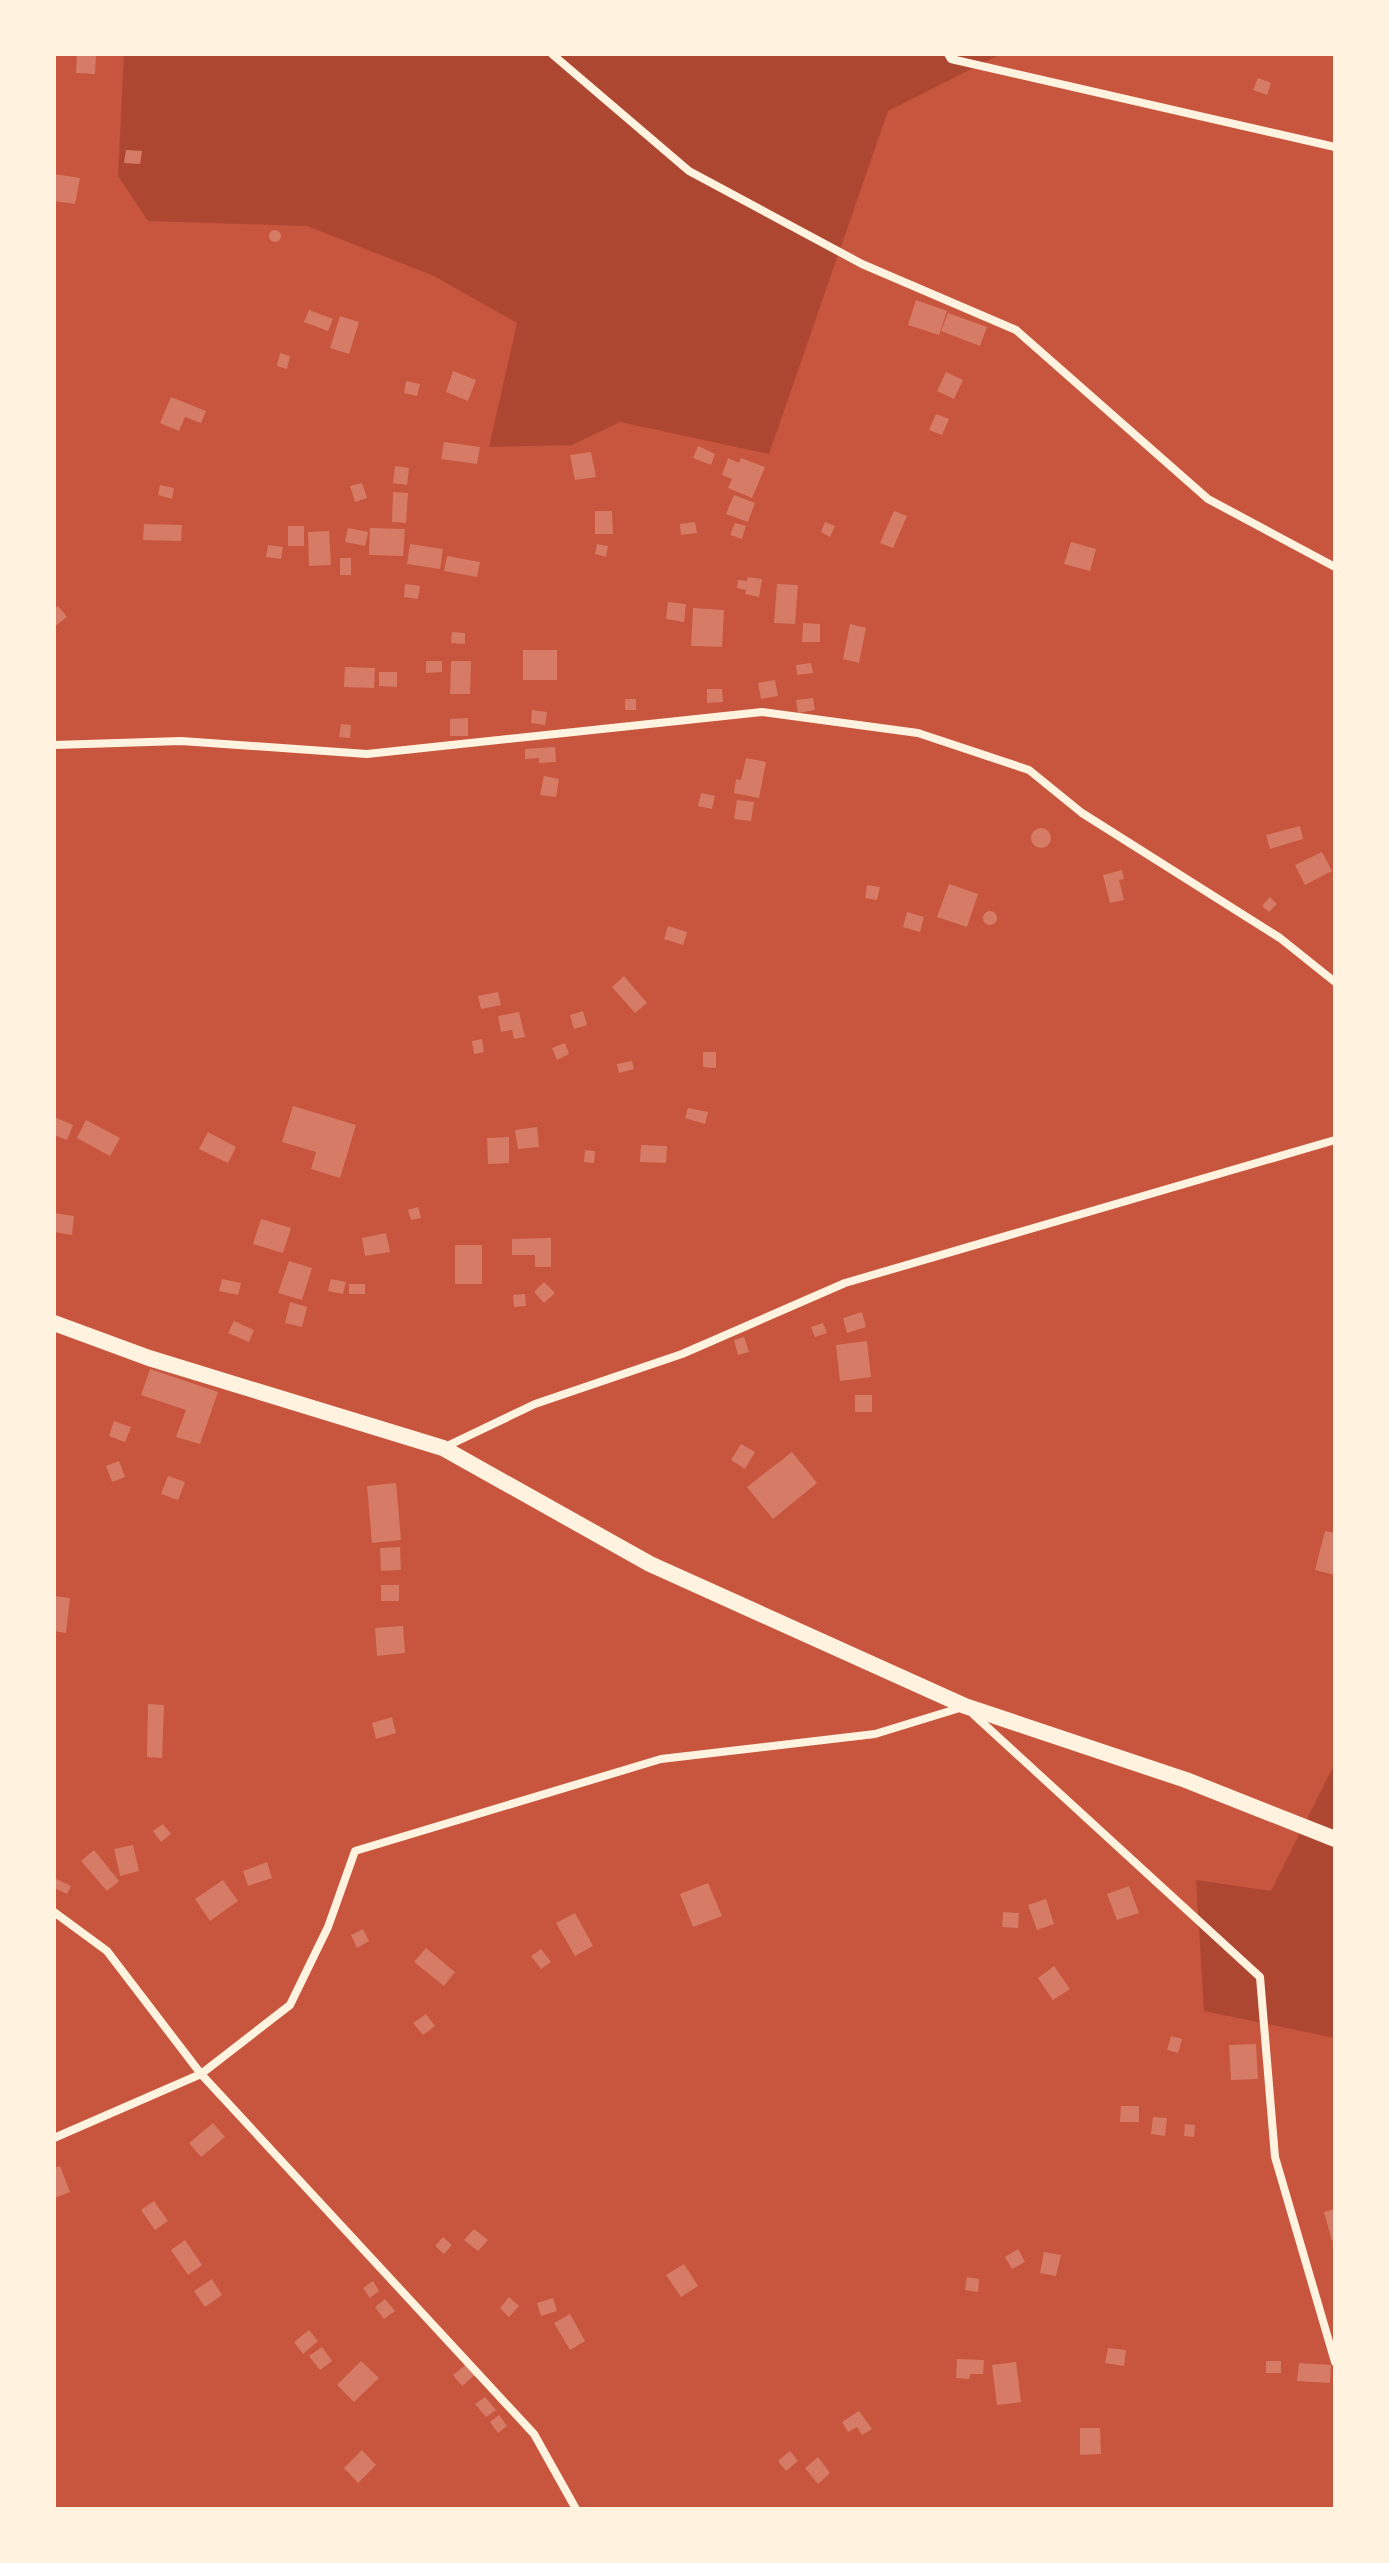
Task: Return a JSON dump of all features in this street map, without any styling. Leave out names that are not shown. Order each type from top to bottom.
[{"type":"main road","points":[[54,1323],[149,1358],[443,1448],[650,1564],[965,1706],[1186,1780],[1335,1839]]},
{"type":"street","points":[[552,54],[689,171],[862,264],[1016,330],[1208,499],[1335,567]]},
{"type":"street","points":[[948,54],[951,59],[1335,147]]},
{"type":"street","points":[[54,745],[181,741],[367,754],[762,712],[918,733],[1029,770],[1082,813],[1280,938],[1335,982]]},
{"type":"street","points":[[443,1448],[535,1404],[682,1354],[845,1283],[1335,1140]]},
{"type":"street","points":[[54,2138],[201,2074],[290,2005],[328,1927],[355,1851],[661,1759],[875,1734],[965,1706],[1260,1977],[1275,2157],[1335,2362]]},
{"type":"street","points":[[54,1912],[107,1951],[201,2074],[534,2434],[576,2509]]},
{"type":"shaded area","points":[[124,54],[1001,54],[888,111],[769,454],[620,422],[572,445],[489,447],[517,323],[434,276],[307,226],[148,221],[118,176]]},
{"type":"shaded area","points":[[1335,1763],[1335,2038],[1204,2011],[1196,1880],[1271,1891]]},
{"type":"building","points":[[77,54],[96,54],[95,74],[76,73]]},
{"type":"building","points":[[1258,78],[1271,83],[1267,95],[1253,90]]},
{"type":"building","points":[[126,150],[142,151],[140,164],[124,163]]},
{"type":"building","points":[[54,174],[80,178],[75,204],[54,201]]},
{"type":"building","points":[[270,231],[280,231],[280,241],[270,241]]},
{"type":"building","points":[[916,300],[947,311],[939,335],[908,325]]},
{"type":"building","points":[[309,310],[333,319],[328,331],[304,322]]},
{"type":"building","points":[[948,313],[987,327],[980,346],[941,331]]},
{"type":"building","points":[[340,316],[359,322],[349,354],[330,348]]},
{"type":"building","points":[[280,353],[290,356],[287,369],[277,366]]},
{"type":"building","points":[[453,371],[476,380],[468,401],[446,392]]},
{"type":"building","points":[[946,372],[963,380],[954,399],[937,391]]},
{"type":"building","points":[[406,381],[420,384],[417,396],[404,393]]},
{"type":"building","points":[[171,397],[206,411],[201,423],[185,417],[179,431],[160,423]]},
{"type":"building","points":[[936,414],[949,419],[942,435],[929,430]]},
{"type":"building","points":[[444,442],[480,447],[477,464],[441,459]]},
{"type":"building","points":[[698,446],[715,454],[711,465],[693,458]]},
{"type":"building","points":[[591,452],[596,477],[575,480],[570,455]]},
{"type":"building","points":[[728,458],[739,463],[741,458],[765,467],[752,498],[728,488],[732,479],[722,475]]},
{"type":"building","points":[[395,466],[409,468],[407,485],[393,483]]},
{"type":"building","points":[[362,483],[367,498],[355,502],[350,486]]},
{"type":"building","points":[[160,485],[174,488],[172,499],[158,495]]},
{"type":"building","points":[[393,492],[408,493],[406,523],[392,522]]},
{"type":"building","points":[[734,495],[755,503],[748,522],[726,514]]},
{"type":"building","points":[[595,511],[612,511],[613,534],[595,534]]},
{"type":"building","points":[[894,511],[907,516],[893,548],[880,543]]},
{"type":"building","points":[[695,522],[697,533],[681,535],[680,524]]},
{"type":"building","points":[[825,522],[835,526],[830,537],[821,532]]},
{"type":"building","points":[[735,523],[746,526],[742,539],[730,535]]},
{"type":"building","points":[[144,524],[182,525],[181,541],[143,540]]},
{"type":"building","points":[[288,526],[304,526],[304,546],[288,546]]},
{"type":"building","points":[[348,528],[368,532],[365,546],[345,542]]},
{"type":"building","points":[[370,528],[405,529],[403,556],[369,555]]},
{"type":"building","points":[[329,531],[331,565],[309,566],[308,532]]},
{"type":"building","points":[[1071,542],[1096,549],[1090,571],[1064,564]]},
{"type":"building","points":[[410,544],[443,549],[440,569],[407,564]]},
{"type":"building","points":[[597,544],[608,546],[606,557],[595,554]]},
{"type":"building","points":[[268,545],[283,547],[281,559],[266,557]]},
{"type":"building","points":[[447,556],[480,562],[477,577],[444,571]]},
{"type":"building","points":[[340,558],[351,558],[351,575],[340,575]]},
{"type":"building","points":[[748,577],[762,579],[759,597],[745,594],[746,590],[737,588],[738,580],[747,581]]},
{"type":"building","points":[[405,584],[420,586],[418,599],[404,597]]},
{"type":"building","points":[[777,584],[798,585],[795,624],[774,623]]},
{"type":"building","points":[[668,602],[686,604],[684,622],[666,619]]},
{"type":"building","points":[[58,606],[67,617],[54,627],[54,609]]},
{"type":"building","points":[[693,608],[724,610],[722,647],[691,646]]},
{"type":"building","points":[[803,623],[820,624],[820,642],[802,642]]},
{"type":"building","points":[[850,624],[866,628],[859,663],[843,659]]},
{"type":"building","points":[[452,632],[465,633],[465,644],[451,643]]},
{"type":"building","points":[[523,650],[557,650],[557,680],[523,680]]},
{"type":"building","points":[[426,661],[442,661],[442,672],[426,673]]},
{"type":"building","points":[[451,661],[471,661],[470,694],[450,694]]},
{"type":"building","points":[[811,663],[813,673],[797,675],[796,665]]},
{"type":"building","points":[[345,667],[375,668],[374,688],[344,687]]},
{"type":"building","points":[[379,672],[397,672],[397,687],[379,686]]},
{"type":"building","points":[[775,680],[778,696],[761,699],[758,683]]},
{"type":"building","points":[[707,689],[722,689],[723,702],[707,703]]},
{"type":"building","points":[[813,698],[815,710],[798,713],[796,700]]},
{"type":"building","points":[[625,699],[636,699],[636,710],[625,710]]},
{"type":"building","points":[[532,710],[547,712],[545,725],[531,723]]},
{"type":"building","points":[[468,718],[468,736],[450,736],[450,719]]},
{"type":"building","points":[[341,724],[351,725],[350,738],[339,737]]},
{"type":"building","points":[[555,747],[556,762],[539,763],[539,758],[525,759],[525,749]]},
{"type":"building","points":[[746,758],[766,762],[759,798],[734,793],[736,779],[741,780]]},
{"type":"building","points":[[544,776],[559,779],[556,797],[540,795]]},
{"type":"building","points":[[701,793],[715,796],[712,809],[698,806]]},
{"type":"building","points":[[737,800],[754,802],[751,821],[734,819]]},
{"type":"building","points":[[1300,826],[1303,839],[1270,849],[1266,835]]},
{"type":"building","points":[[1041,828],[1048,831],[1051,838],[1048,845],[1041,848],[1034,845],[1031,838],[1034,831]]},
{"type":"building","points":[[1322,852],[1332,871],[1305,885],[1295,865]]},
{"type":"building","points":[[1122,870],[1124,879],[1119,880],[1124,900],[1110,903],[1103,875]]},
{"type":"building","points":[[949,884],[978,894],[967,927],[937,917]]},
{"type":"building","points":[[867,885],[880,887],[877,900],[865,898]]},
{"type":"building","points":[[1270,897],[1277,904],[1269,912],[1262,906]]},
{"type":"building","points":[[990,911],[997,918],[990,925],[983,918]]},
{"type":"building","points":[[907,912],[924,917],[920,932],[903,927]]},
{"type":"building","points":[[668,926],[687,932],[683,945],[664,939]]},
{"type":"building","points":[[624,976],[647,1003],[635,1013],[612,987]]},
{"type":"building","points":[[498,992],[501,1005],[481,1009],[478,996]]},
{"type":"building","points":[[583,1011],[587,1025],[574,1029],[570,1015]]},
{"type":"building","points":[[519,1012],[525,1037],[514,1039],[512,1030],[501,1032],[498,1016]]},
{"type":"building","points":[[482,1039],[484,1052],[474,1054],[472,1041]]},
{"type":"building","points":[[565,1043],[569,1054],[557,1060],[552,1048]]},
{"type":"building","points":[[703,1052],[716,1052],[716,1068],[703,1067]]},
{"type":"building","points":[[632,1061],[634,1069],[619,1073],[617,1064]]},
{"type":"building","points":[[293,1106],[356,1125],[340,1178],[311,1169],[316,1152],[282,1142]]},
{"type":"building","points":[[688,1108],[708,1112],[705,1124],[685,1118]]},
{"type":"building","points":[[54,1117],[73,1125],[67,1140],[54,1135]]},
{"type":"building","points":[[86,1120],[120,1138],[110,1156],[77,1138]]},
{"type":"building","points":[[537,1127],[539,1147],[518,1149],[515,1130]]},
{"type":"building","points":[[208,1132],[236,1147],[228,1163],[199,1149]]},
{"type":"building","points":[[509,1137],[509,1163],[488,1164],[487,1138]]},
{"type":"building","points":[[641,1145],[667,1146],[666,1163],[640,1162]]},
{"type":"building","points":[[585,1150],[595,1151],[594,1163],[584,1162]]},
{"type":"building","points":[[418,1207],[421,1218],[411,1220],[408,1210]]},
{"type":"building","points":[[54,1213],[74,1216],[72,1235],[54,1232]]},
{"type":"building","points":[[261,1219],[291,1228],[283,1253],[253,1244]]},
{"type":"building","points":[[386,1233],[390,1252],[365,1256],[362,1238]]},
{"type":"building","points":[[551,1238],[551,1267],[535,1267],[535,1255],[512,1255],[512,1239]]},
{"type":"building","points":[[455,1245],[482,1245],[482,1284],[455,1284]]},
{"type":"building","points":[[289,1261],[312,1268],[302,1300],[278,1293]]},
{"type":"building","points":[[222,1279],[241,1283],[238,1295],[219,1291]]},
{"type":"building","points":[[331,1279],[346,1282],[343,1294],[328,1291]]},
{"type":"building","points":[[544,1282],[555,1293],[544,1303],[534,1292]]},
{"type":"building","points":[[349,1284],[365,1284],[365,1294],[349,1294]]},
{"type":"building","points":[[525,1294],[526,1306],[514,1307],[513,1295]]},
{"type":"building","points":[[290,1302],[307,1307],[302,1327],[285,1323]]},
{"type":"building","points":[[862,1312],[866,1327],[847,1333],[843,1318]]},
{"type":"building","points":[[234,1321],[254,1330],[249,1342],[228,1333]]},
{"type":"building","points":[[823,1323],[827,1333],[815,1337],[811,1327]]},
{"type":"building","points":[[744,1337],[749,1352],[738,1355],[734,1340]]},
{"type":"building","points":[[867,1341],[871,1377],[840,1381],[836,1345]]},
{"type":"building","points":[[150,1369],[218,1392],[200,1444],[176,1437],[186,1410],[141,1395]]},
{"type":"building","points":[[855,1395],[872,1395],[872,1412],[855,1412]]},
{"type":"building","points":[[114,1421],[131,1427],[125,1442],[109,1436]]},
{"type":"building","points":[[741,1444],[755,1452],[745,1469],[731,1460]]},
{"type":"building","points":[[792,1452],[817,1483],[773,1519],[747,1487]]},
{"type":"building","points":[[119,1461],[125,1477],[112,1482],[106,1466]]},
{"type":"building","points":[[168,1476],[185,1482],[178,1500],[161,1494]]},
{"type":"building","points":[[396,1483],[401,1540],[372,1543],[367,1486]]},
{"type":"building","points":[[1325,1531],[1335,1533],[1335,1575],[1315,1570]]},
{"type":"building","points":[[400,1547],[401,1570],[381,1571],[380,1548]]},
{"type":"building","points":[[381,1585],[399,1585],[399,1601],[381,1601]]},
{"type":"building","points":[[54,1596],[70,1598],[66,1633],[54,1631]]},
{"type":"building","points":[[403,1626],[405,1653],[377,1656],[375,1628]]},
{"type":"building","points":[[148,1704],[164,1705],[162,1758],[147,1757]]},
{"type":"building","points":[[392,1717],[396,1733],[376,1739],[372,1723]]},
{"type":"building","points":[[163,1824],[171,1834],[161,1842],[153,1831]]},
{"type":"building","points":[[133,1845],[139,1871],[120,1876],[114,1849]]},
{"type":"building","points":[[94,1850],[119,1881],[107,1891],[81,1861]]},
{"type":"building","points":[[267,1862],[272,1878],[248,1886],[243,1871]]},
{"type":"building","points":[[54,1878],[71,1886],[67,1894],[54,1888]]},
{"type":"building","points":[[223,1880],[238,1901],[210,1921],[195,1899]]},
{"type":"building","points":[[708,1883],[722,1916],[693,1927],[680,1894]]},
{"type":"building","points":[[1129,1886],[1139,1913],[1117,1920],[1107,1894]]},
{"type":"building","points":[[1046,1899],[1054,1924],[1037,1930],[1028,1905]]},
{"type":"building","points":[[1003,1912],[1019,1913],[1018,1928],[1002,1927]]},
{"type":"building","points":[[575,1913],[593,1946],[575,1956],[556,1923]]},
{"type":"building","points":[[363,1929],[369,1941],[357,1948],[351,1935]]},
{"type":"building","points":[[426,1948],[455,1972],[444,1986],[414,1962]]},
{"type":"building","points":[[541,1949],[551,1962],[541,1969],[531,1956]]},
{"type":"building","points":[[1054,1966],[1070,1989],[1053,2000],[1038,1978]]},
{"type":"building","points":[[426,2014],[435,2026],[423,2035],[413,2023]]},
{"type":"building","points":[[1171,2036],[1182,2039],[1178,2053],[1167,2050]]},
{"type":"building","points":[[1256,2044],[1258,2079],[1231,2080],[1229,2045]]},
{"type":"building","points":[[1121,2106],[1139,2106],[1139,2122],[1120,2122]]},
{"type":"building","points":[[1153,2117],[1167,2118],[1165,2136],[1151,2134]]},
{"type":"building","points":[[213,2123],[225,2137],[201,2157],[189,2143]]},
{"type":"building","points":[[1185,2124],[1195,2125],[1194,2137],[1184,2136]]},
{"type":"building","points":[[60,2166],[70,2192],[54,2198],[54,2168]]},
{"type":"building","points":[[154,2201],[168,2221],[155,2230],[141,2210]]},
{"type":"building","points":[[1335,2209],[1335,2240],[1332,2241],[1324,2212]]},
{"type":"building","points":[[474,2229],[488,2240],[478,2251],[464,2240]]},
{"type":"building","points":[[443,2237],[452,2245],[444,2254],[435,2246]]},
{"type":"building","points":[[185,2240],[202,2265],[188,2275],[171,2250]]},
{"type":"building","points":[[1018,2249],[1025,2262],[1012,2269],[1005,2257]]},
{"type":"building","points":[[1044,2252],[1061,2255],[1056,2276],[1040,2273]]},
{"type":"building","points":[[684,2264],[698,2286],[681,2297],[666,2275]]},
{"type":"building","points":[[967,2277],[979,2279],[978,2292],[965,2290]]},
{"type":"building","points":[[212,2279],[222,2295],[205,2307],[194,2291]]},
{"type":"building","points":[[373,2281],[379,2291],[370,2298],[363,2288]]},
{"type":"building","points":[[509,2297],[519,2306],[509,2317],[500,2308]]},
{"type":"building","points":[[553,2298],[557,2311],[541,2316],[537,2303]]},
{"type":"building","points":[[385,2299],[395,2311],[384,2319],[375,2307]]},
{"type":"building","points":[[570,2314],[585,2341],[570,2350],[554,2323]]},
{"type":"building","points":[[309,2330],[318,2341],[303,2354],[294,2342]]},
{"type":"building","points":[[322,2347],[332,2361],[320,2370],[309,2356]]},
{"type":"building","points":[[1108,2348],[1126,2350],[1124,2366],[1105,2363]]},
{"type":"building","points":[[957,2359],[984,2360],[983,2374],[970,2374],[969,2379],[956,2378]]},
{"type":"building","points":[[361,2361],[379,2378],[354,2402],[337,2385]]},
{"type":"building","points":[[1266,2361],[1281,2361],[1281,2373],[1266,2373]]},
{"type":"building","points":[[1016,2362],[1021,2402],[997,2405],[992,2365]]},
{"type":"building","points":[[1299,2363],[1331,2365],[1330,2383],[1297,2381]]},
{"type":"building","points":[[467,2364],[476,2374],[462,2386],[453,2375]]},
{"type":"building","points":[[485,2397],[496,2410],[486,2417],[475,2404]]},
{"type":"building","points":[[859,2411],[872,2429],[862,2435],[857,2427],[848,2432],[842,2422]]},
{"type":"building","points":[[499,2415],[507,2426],[498,2433],[490,2422]]},
{"type":"building","points":[[1080,2428],[1100,2428],[1101,2454],[1080,2455]]},
{"type":"building","points":[[362,2450],[376,2465],[358,2483],[344,2468]]},
{"type":"building","points":[[790,2451],[798,2461],[786,2471],[778,2461]]},
{"type":"building","points":[[818,2457],[830,2473],[818,2484],[805,2468]]}]
